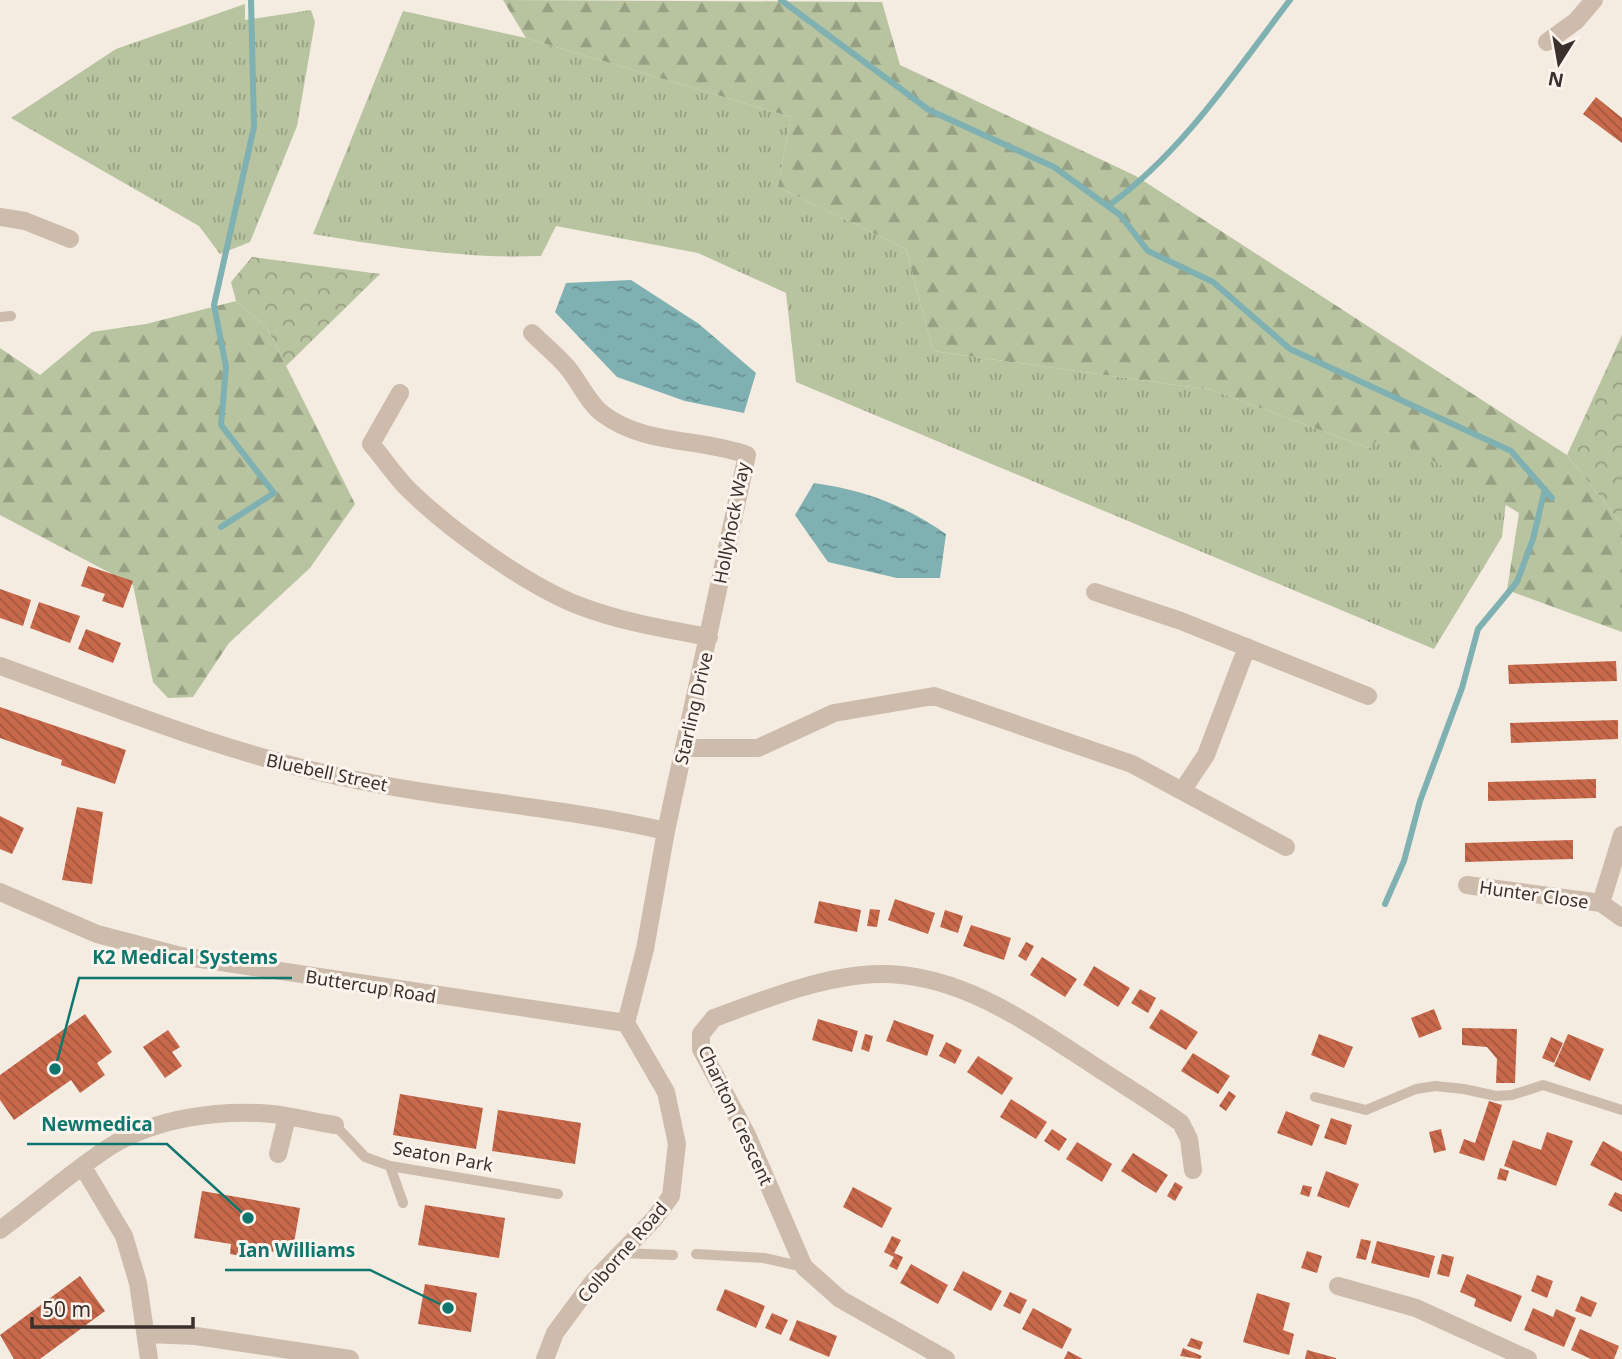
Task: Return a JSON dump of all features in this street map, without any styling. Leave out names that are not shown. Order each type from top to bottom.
[{"type":"street","points":[[1547,42],[1576,22],[1594,0]]},
{"type":"street","points":[[0,217],[25,221],[71,239]]},
{"type":"street","name":"Hollyhock Way","points":[[532,333],[567,367],[600,412],[611,420],[665,439],[722,446],[747,455],[709,637]]},
{"type":"street","name":"Starling Drive","points":[[400,393],[371,444],[409,490],[470,539],[526,580],[579,606],[646,626],[709,637],[666,831],[645,949],[626,1023]]},
{"type":"street","points":[[1095,592],[1247,647],[1368,696]]},
{"type":"street","points":[[1182,791],[1206,755],[1247,647]]},
{"type":"street","name":"Bluebell Street","points":[[0,666],[132,712],[207,743],[267,760],[478,802],[622,821],[666,831]]},
{"type":"street","points":[[684,748],[758,748],[835,713],[934,696],[1044,731],[1132,764],[1286,847]]},
{"type":"street","name":"Hunter Close","points":[[1601,902],[1622,835]]},
{"type":"street","name":"Hunter Close","points":[[1467,885],[1601,902],[1622,918]]},
{"type":"street","name":"Buttercup Road","points":[[0,892],[97,934],[181,956],[626,1023]]},
{"type":"street","name":"Charlton Crescent","points":[[946,1359],[840,1299],[804,1267],[747,1135],[700,1041],[705,1026],[714,1018],[832,979],[864,974],[941,982],[997,1005],[1181,1123],[1189,1139],[1193,1170]]},
{"type":"street","name":"Colborne Road","points":[[545,1359],[555,1333],[592,1283],[654,1219],[671,1196],[677,1144],[666,1092],[626,1023]]},
{"type":"street","points":[[0,1230],[113,1145],[185,1119],[226,1113],[287,1117],[335,1125]]},
{"type":"street","points":[[278,1154],[287,1117]]},
{"type":"street","points":[[83,1167],[124,1236],[138,1283],[149,1359]]},
{"type":"street","points":[[1338,1286],[1416,1308],[1528,1359]]},
{"type":"street","points":[[146,1334],[196,1336],[350,1359]]},
{"type":"lane","points":[[1315,1097],[1366,1110],[1426,1087],[1464,1088],[1496,1096],[1512,1095],[1544,1085],[1622,1110]]},
{"type":"lane","name":"Seaton Park","points":[[335,1125],[365,1157],[390,1166],[558,1194]]},
{"type":"lane","points":[[390,1166],[402,1203]]},
{"type":"lane","points":[[621,1253],[673,1255]]},
{"type":"lane","points":[[696,1254],[764,1258],[804,1267]]},
{"type":"green space","points":[[503,0],[882,2],[900,65],[1136,176],[1567,455],[1622,524],[1622,632],[1507,590],[1519,513],[1386,432],[1369,448],[1212,390],[933,351],[906,249],[778,187],[791,117],[526,38]]},
{"type":"green space","points":[[245,4],[245,20],[311,10],[315,22],[297,126],[250,242],[220,254],[199,226],[11,118],[116,49]]},
{"type":"green space","points":[[403,11],[526,38],[791,117],[778,187],[906,249],[933,351],[1212,390],[1369,448],[1385,432],[1508,484],[1502,537],[1434,649],[796,382],[786,293],[698,253],[556,226],[541,256],[455,254],[313,234]]},
{"type":"green space","points":[[252,257],[380,274],[286,366],[266,326],[236,301],[231,282]]},
{"type":"green space","points":[[236,301],[266,326],[355,504],[310,568],[229,643],[193,697],[168,698],[153,682],[133,585],[0,515],[0,348],[40,375],[92,332],[146,324]]},
{"type":"green space","points":[[1622,335],[1622,524],[1567,455]]},
{"type":"water","points":[[631,280],[699,324],[756,373],[744,413],[685,401],[617,377],[555,312],[566,283]]},
{"type":"water","points":[[814,483],[883,500],[946,534],[940,578],[897,578],[828,562],[795,515]]},
{"type":"building","points":[[1596,97],[1622,118],[1622,143],[1583,114]]},
{"type":"building","points":[[88,566],[133,581],[123,608],[102,601],[105,594],[81,586]]},
{"type":"building","points":[[0,589],[31,600],[23,626],[0,618]]},
{"type":"building","points":[[39,602],[80,616],[70,643],[30,628]]},
{"type":"building","points":[[86,629],[121,643],[113,663],[78,649]]},
{"type":"building","points":[[1616,661],[1617,681],[1509,684],[1508,665]]},
{"type":"building","points":[[0,707],[126,750],[115,784],[61,765],[62,760],[0,738]]},
{"type":"building","points":[[1618,720],[1618,739],[1511,743],[1510,723]]},
{"type":"building","points":[[1596,779],[1596,798],[1488,801],[1488,782]]},
{"type":"building","points":[[77,807],[103,812],[92,884],[62,880]]},
{"type":"building","points":[[0,816],[24,828],[12,854],[0,849]]},
{"type":"building","points":[[1573,840],[1573,859],[1465,862],[1465,843]]},
{"type":"building","points":[[895,899],[935,913],[928,934],[888,920]]},
{"type":"building","points":[[819,901],[861,910],[857,932],[814,923]]},
{"type":"building","points":[[870,909],[880,910],[877,927],[867,926]]},
{"type":"building","points":[[945,910],[963,916],[958,933],[940,927]]},
{"type":"building","points":[[971,925],[1011,938],[1004,960],[963,946]]},
{"type":"building","points":[[1026,942],[1034,946],[1026,961],[1018,956]]},
{"type":"building","points":[[1042,957],[1077,979],[1065,997],[1030,975]]},
{"type":"building","points":[[1094,966],[1130,988],[1118,1007],[1083,985]]},
{"type":"building","points":[[1140,989],[1156,998],[1148,1013],[1131,1003]]},
{"type":"building","points":[[1161,1009],[1198,1032],[1186,1050],[1149,1028]]},
{"type":"building","points":[[1434,1009],[1442,1029],[1419,1038],[1411,1018]]},
{"type":"building","points":[[85,1014],[112,1052],[97,1063],[105,1075],[80,1093],[71,1080],[14,1120],[0,1100],[0,1075]]},
{"type":"building","points":[[818,1019],[858,1031],[852,1052],[812,1040]]},
{"type":"building","points":[[894,1020],[934,1035],[927,1056],[886,1041]]},
{"type":"building","points":[[1462,1028],[1517,1029],[1515,1083],[1496,1083],[1497,1059],[1487,1047],[1462,1045]]},
{"type":"building","points":[[168,1030],[180,1047],[172,1052],[182,1066],[165,1078],[143,1047]]},
{"type":"building","points":[[865,1034],[873,1036],[869,1052],[861,1049]]},
{"type":"building","points":[[1319,1034],[1353,1047],[1344,1068],[1311,1055]]},
{"type":"building","points":[[1568,1034],[1604,1049],[1590,1081],[1554,1066]]},
{"type":"building","points":[[1551,1037],[1563,1043],[1554,1063],[1542,1058]]},
{"type":"building","points":[[946,1042],[962,1050],[955,1064],[939,1056]]},
{"type":"building","points":[[1193,1053],[1230,1076],[1218,1094],[1181,1071]]},
{"type":"building","points":[[978,1056],[1013,1078],[1002,1095],[967,1072]]},
{"type":"building","points":[[1229,1091],[1236,1096],[1226,1111],[1219,1106]]},
{"type":"building","points":[[400,1094],[483,1108],[476,1149],[393,1135]]},
{"type":"building","points":[[1011,1099],[1047,1122],[1036,1139],[1000,1117]]},
{"type":"building","points":[[1489,1101],[1502,1105],[1484,1161],[1459,1153],[1464,1139],[1475,1143]]},
{"type":"building","points":[[498,1110],[581,1123],[575,1164],[492,1151]]},
{"type":"building","points":[[1286,1111],[1320,1125],[1312,1146],[1277,1133]]},
{"type":"building","points":[[1331,1118],[1352,1125],[1346,1145],[1324,1138]]},
{"type":"building","points":[[1052,1129],[1067,1139],[1059,1151],[1044,1141]]},
{"type":"building","points":[[1441,1129],[1446,1150],[1434,1153],[1429,1132]]},
{"type":"building","points":[[1547,1132],[1573,1141],[1556,1186],[1504,1166],[1513,1140],[1541,1150]]},
{"type":"building","points":[[1603,1141],[1622,1152],[1622,1181],[1590,1165]]},
{"type":"building","points":[[1077,1142],[1112,1164],[1102,1182],[1066,1159]]},
{"type":"building","points":[[1133,1153],[1168,1175],[1156,1193],[1121,1171]]},
{"type":"building","points":[[1500,1168],[1509,1171],[1506,1181],[1497,1179]]},
{"type":"building","points":[[1326,1171],[1359,1184],[1349,1208],[1317,1196]]},
{"type":"building","points":[[1175,1182],[1183,1187],[1175,1201],[1167,1196]]},
{"type":"building","points":[[1303,1185],[1312,1187],[1309,1197],[1300,1194]]},
{"type":"building","points":[[853,1187],[892,1208],[882,1228],[843,1207]]},
{"type":"building","points":[[202,1191],[300,1208],[292,1255],[258,1249],[256,1259],[230,1254],[231,1244],[194,1238]]},
{"type":"building","points":[[1615,1192],[1622,1195],[1622,1212],[1608,1205]]},
{"type":"building","points":[[425,1205],[505,1218],[499,1258],[418,1245]]},
{"type":"building","points":[[892,1236],[901,1240],[894,1253],[903,1257],[897,1270],[889,1266],[894,1257],[884,1252]]},
{"type":"building","points":[[1361,1239],[1371,1241],[1366,1260],[1356,1258]]},
{"type":"building","points":[[1377,1241],[1435,1256],[1429,1278],[1371,1263]]},
{"type":"building","points":[[1307,1251],[1322,1256],[1317,1273],[1301,1268]]},
{"type":"building","points":[[1442,1254],[1454,1257],[1449,1277],[1437,1274]]},
{"type":"building","points":[[911,1264],[948,1285],[938,1304],[900,1283]]},
{"type":"building","points":[[963,1271],[1002,1291],[991,1311],[953,1290]]},
{"type":"building","points":[[1467,1274],[1522,1296],[1511,1322],[1474,1306],[1476,1299],[1460,1292]]},
{"type":"building","points":[[1537,1275],[1553,1281],[1547,1298],[1531,1291]]},
{"type":"building","points":[[80,1276],[105,1311],[40,1359],[14,1359],[0,1335]]},
{"type":"building","points":[[425,1284],[477,1293],[471,1332],[418,1324]]},
{"type":"building","points":[[725,1289],[765,1306],[756,1328],[716,1310]]},
{"type":"building","points":[[1010,1292],[1027,1300],[1020,1314],[1003,1306]]},
{"type":"building","points":[[1257,1293],[1290,1303],[1283,1330],[1294,1334],[1289,1355],[1243,1342]]},
{"type":"building","points":[[1581,1296],[1597,1303],[1591,1317],[1575,1311]]},
{"type":"building","points":[[1033,1308],[1072,1329],[1062,1349],[1022,1329]]},
{"type":"building","points":[[1533,1308],[1553,1317],[1556,1309],[1576,1318],[1564,1347],[1524,1330]]},
{"type":"building","points":[[772,1313],[788,1320],[781,1335],[765,1328]]},
{"type":"building","points":[[797,1320],[837,1336],[829,1357],[789,1340]]},
{"type":"building","points":[[1580,1329],[1619,1346],[1614,1359],[1591,1359],[1571,1350]]},
{"type":"building","points":[[1191,1338],[1203,1342],[1200,1350],[1187,1346]]},
{"type":"building","points":[[1183,1348],[1202,1356],[1200,1359],[1180,1356]]},
{"type":"building","points":[[1307,1350],[1336,1358],[1336,1359],[1305,1359]]},
{"type":"building","points":[[1068,1351],[1083,1359],[1064,1359]]},
{"type":"waterway","points":[[221,527],[274,493],[221,425],[226,367],[214,305],[254,127],[251,0]]},
{"type":"waterway","points":[[781,0],[929,110],[1054,167],[1120,215],[1148,251],[1213,282],[1290,349],[1511,451],[1552,498]]},
{"type":"waterway","points":[[1108,206],[1135,185],[1184,137],[1290,0]]},
{"type":"waterway","points":[[1385,904],[1404,861],[1420,801],[1462,688],[1478,629],[1517,582],[1533,539],[1545,489]]},
{"type":"place","name":"K2 Medical Systems","points":[[55,1069]]},
{"type":"place","name":"Newmedica","points":[[248,1218]]},
{"type":"place","name":"Ian Williams","points":[[448,1308]]}]
